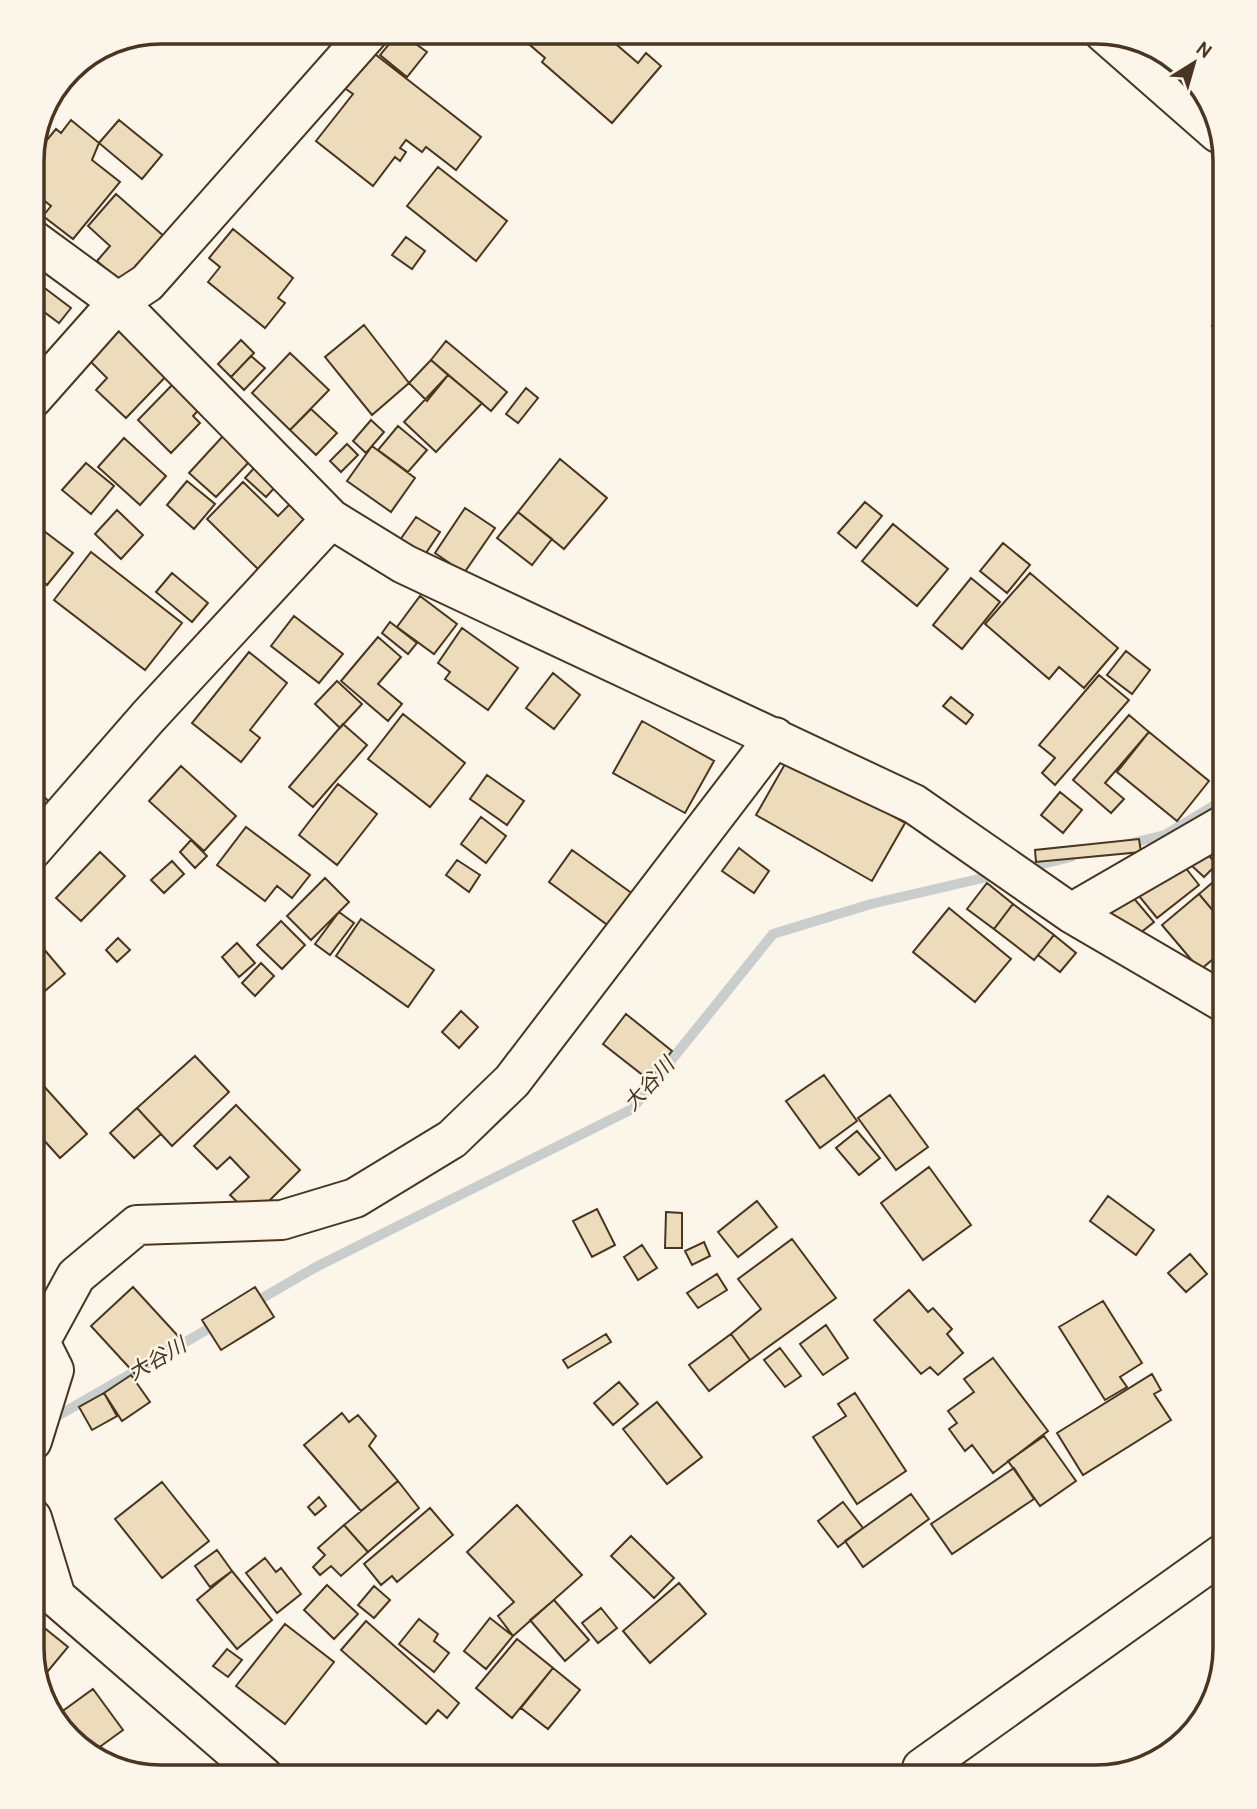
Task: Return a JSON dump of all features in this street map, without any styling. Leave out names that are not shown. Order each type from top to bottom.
[{"type":"street","points":[[44,385],[118,302],[147,283],[358,44]]},
{"type":"street","points":[[1119,46],[1206,123]]},
{"type":"street","points":[[44,248],[118,302],[331,519],[404,564],[914,804],[1071,913],[1213,995]]},
{"type":"street","points":[[44,836],[148,718],[331,519]]},
{"type":"street","points":[[44,1326],[76,1276],[137,1225],[282,1220],[355,1198],[452,1139],[512,1081],[775,737]]},
{"type":"street","points":[[1071,913],[1213,831]]},
{"type":"street","points":[[44,1352],[54,1370],[44,1402]]},
{"type":"street","points":[[44,1558],[56,1597],[250,1765]]},
{"type":"street","points":[[926,1765],[1213,1561]]},
{"type":"building","points":[[389,44],[416,44],[427,52],[407,77],[380,55]]},
{"type":"building","points":[[529,44],[616,44],[638,63],[646,53],[661,66],[612,123],[542,62],[545,58]]},
{"type":"building","points":[[371,51],[481,137],[456,170],[426,147],[422,152],[406,140],[400,148],[406,152],[400,161],[395,157],[373,186],[316,141],[353,94],[343,87]]},
{"type":"building","points":[[71,120],[99,143],[92,160],[120,182],[73,239],[44,217],[51,206],[44,200],[46,141],[56,129],[61,133]]},
{"type":"building","points":[[119,120],[162,155],[142,179],[99,143]]},
{"type":"building","points":[[438,167],[507,221],[476,261],[407,206]]},
{"type":"building","points":[[116,194],[166,238],[124,284],[97,261],[110,246],[88,226]]},
{"type":"building","points":[[233,229],[293,278],[278,298],[285,303],[265,328],[208,282],[220,267],[209,258]]},
{"type":"building","points":[[406,237],[425,251],[412,269],[392,255]]},
{"type":"building","points":[[44,288],[71,308],[59,323],[44,312]]},
{"type":"building","points":[[120,319],[173,369],[126,418],[96,390],[107,378],[85,356]]},
{"type":"building","points":[[364,325],[409,383],[372,415],[325,357]]},
{"type":"building","points":[[241,340],[254,353],[231,377],[218,364]]},
{"type":"building","points":[[446,341],[507,392],[491,411],[431,360]]},
{"type":"building","points":[[290,353],[329,390],[290,430],[252,393]]},
{"type":"building","points":[[251,356],[265,368],[244,390],[231,377]]},
{"type":"building","points":[[431,360],[448,375],[427,401],[409,383]]},
{"type":"building","points":[[448,375],[482,403],[436,452],[404,422]]},
{"type":"building","points":[[175,382],[201,407],[193,416],[200,423],[171,453],[138,420]]},
{"type":"building","points":[[526,388],[538,398],[518,423],[506,414]]},
{"type":"building","points":[[311,409],[337,433],[316,455],[290,430]]},
{"type":"building","points":[[371,420],[384,432],[366,453],[353,441]]},
{"type":"building","points":[[398,426],[427,450],[408,472],[378,450]]},
{"type":"building","points":[[223,436],[250,461],[216,497],[189,473]]},
{"type":"building","points":[[124,438],[166,476],[140,505],[98,467]]},
{"type":"building","points":[[347,444],[358,455],[341,472],[330,461]]},
{"type":"building","points":[[372,446],[415,478],[391,512],[347,481]]},
{"type":"building","points":[[560,459],[607,498],[564,549],[518,512]]},
{"type":"building","points":[[86,463],[114,486],[91,514],[62,490]]},
{"type":"building","points":[[256,466],[277,485],[266,497],[245,478]]},
{"type":"building","points":[[187,481],[215,504],[194,529],[167,505]]},
{"type":"building","points":[[243,482],[278,516],[290,504],[307,521],[259,570],[207,519]]},
{"type":"building","points":[[865,502],[882,516],[856,548],[838,533]]},
{"type":"building","points":[[465,508],[495,528],[464,573],[435,553]]},
{"type":"building","points":[[117,510],[143,535],[121,559],[95,534]]},
{"type":"building","points":[[518,512],[552,539],[532,565],[497,538]]},
{"type":"building","points":[[416,517],[440,532],[424,556],[400,540]]},
{"type":"building","points":[[893,524],[948,569],[917,606],[862,561]]},
{"type":"building","points":[[44,531],[73,553],[47,585],[44,583]]},
{"type":"building","points":[[1003,543],[1030,565],[1007,593],[980,571]]},
{"type":"building","points":[[91,552],[182,623],[145,670],[54,600]]},
{"type":"building","points":[[172,573],[208,603],[192,622],[156,592]]},
{"type":"building","points":[[1030,573],[1118,648],[1084,688],[1059,667],[1049,679],[985,624]]},
{"type":"building","points":[[971,578],[1000,602],[962,649],[933,625]]},
{"type":"building","points":[[420,596],[457,624],[434,654],[397,627]]},
{"type":"building","points":[[294,616],[343,654],[319,683],[271,646]]},
{"type":"building","points":[[390,622],[417,643],[408,654],[382,633]]},
{"type":"building","points":[[462,628],[518,668],[488,710],[445,679],[450,672],[438,663]]},
{"type":"building","points":[[378,637],[401,657],[378,684],[402,704],[388,721],[341,681]]},
{"type":"building","points":[[1126,651],[1150,670],[1132,694],[1107,675]]},
{"type":"building","points":[[249,652],[287,683],[250,730],[260,738],[241,762],[192,723]]},
{"type":"building","points":[[553,673],[580,695],[554,729],[526,708]]},
{"type":"building","points":[[1099,675],[1129,700],[1055,785],[1042,773],[1055,758],[1039,745]]},
{"type":"building","points":[[337,681],[362,704],[340,728],[315,704]]},
{"type":"building","points":[[951,697],[973,715],[966,724],[943,706]]},
{"type":"building","points":[[403,714],[465,763],[430,807],[368,759]]},
{"type":"building","points":[[1129,715],[1149,732],[1105,783],[1124,799],[1111,813],[1073,780]]},
{"type":"building","points":[[642,721],[714,761],[685,813],[613,773]]},
{"type":"building","points":[[343,724],[367,745],[313,807],[289,787]]},
{"type":"building","points":[[1149,732],[1209,781],[1177,821],[1117,772]]},
{"type":"building","points":[[789,757],[905,823],[872,881],[756,815]]},
{"type":"building","points":[[181,766],[236,816],[204,851],[149,801]]},
{"type":"building","points":[[487,775],[524,801],[507,825],[470,799]]},
{"type":"building","points":[[338,784],[377,814],[337,865],[299,835]]},
{"type":"building","points":[[1060,792],[1082,810],[1063,833],[1041,815]]},
{"type":"building","points":[[44,797],[54,807],[44,817]]},
{"type":"building","points":[[481,817],[506,836],[486,863],[461,844]]},
{"type":"building","points":[[246,827],[310,875],[292,898],[277,886],[265,901],[217,865]]},
{"type":"building","points":[[1139,839],[1141,852],[1036,862],[1035,850]]},
{"type":"building","points":[[191,840],[207,856],[195,868],[180,852]]},
{"type":"building","points":[[739,848],[769,871],[754,893],[722,871]]},
{"type":"building","points":[[572,850],[637,897],[613,929],[549,882]]},
{"type":"building","points":[[100,852],[125,876],[81,921],[56,898]]},
{"type":"building","points":[[1205,852],[1213,860],[1213,868],[1204,877],[1191,865]]},
{"type":"building","points":[[457,860],[480,875],[469,892],[446,875]]},
{"type":"building","points":[[172,861],[184,874],[164,893],[151,880]]},
{"type":"building","points":[[1181,862],[1199,885],[1157,918],[1139,896]]},
{"type":"building","points":[[1114,875],[1154,922],[1130,941],[1091,895]]},
{"type":"building","points":[[325,878],[349,902],[311,940],[287,916]]},
{"type":"building","points":[[987,883],[1013,904],[994,929],[967,909]]},
{"type":"building","points":[[1213,884],[1213,911],[1199,894]]},
{"type":"building","points":[[1199,894],[1213,911],[1213,959],[1200,970],[1162,925]]},
{"type":"building","points":[[1013,904],[1054,935],[1034,960],[994,929]]},
{"type":"building","points":[[949,908],[1011,959],[975,1002],[913,952]]},
{"type":"building","points":[[339,912],[354,923],[330,955],[315,944]]},
{"type":"building","points":[[361,919],[434,970],[408,1007],[336,956]]},
{"type":"building","points":[[281,921],[305,945],[282,969],[257,945]]},
{"type":"building","points":[[1054,935],[1076,953],[1060,972],[1038,955]]},
{"type":"building","points":[[118,938],[130,950],[117,962],[106,950]]},
{"type":"building","points":[[237,943],[255,963],[239,977],[222,957]]},
{"type":"building","points":[[44,949],[65,974],[44,992]]},
{"type":"building","points":[[261,963],[274,976],[255,996],[242,983]]},
{"type":"building","points":[[461,1011],[478,1027],[459,1048],[442,1032]]},
{"type":"building","points":[[626,1014],[672,1051],[649,1080],[603,1044]]},
{"type":"building","points":[[195,1056],[229,1092],[172,1146],[137,1108]]},
{"type":"building","points":[[824,1075],[857,1121],[820,1148],[786,1101]]},
{"type":"building","points":[[44,1086],[87,1134],[60,1158],[44,1140]]},
{"type":"building","points":[[890,1095],[928,1147],[896,1170],[858,1118]]},
{"type":"building","points":[[236,1105],[300,1170],[253,1217],[230,1195],[249,1177],[230,1157],[217,1169],[194,1146]]},
{"type":"building","points":[[137,1108],[161,1134],[134,1158],[110,1133]]},
{"type":"building","points":[[857,1131],[880,1158],[859,1175],[836,1148]]},
{"type":"building","points":[[929,1167],[971,1225],[923,1260],[881,1203]]},
{"type":"building","points":[[1108,1196],[1154,1230],[1136,1255],[1090,1221]]},
{"type":"building","points":[[757,1201],[777,1227],[738,1257],[718,1232]]},
{"type":"building","points":[[597,1209],[615,1245],[592,1257],[573,1221]]},
{"type":"building","points":[[666,1212],[682,1213],[682,1248],[665,1248]]},
{"type":"building","points":[[792,1239],[836,1298],[750,1360],[731,1334],[761,1309],[738,1279]]},
{"type":"building","points":[[704,1242],[710,1256],[692,1265],[685,1251]]},
{"type":"building","points":[[642,1245],[657,1268],[638,1280],[624,1257]]},
{"type":"building","points":[[1190,1254],[1207,1274],[1186,1292],[1168,1273]]},
{"type":"building","points":[[717,1274],[727,1290],[698,1308],[687,1293]]},
{"type":"building","points":[[133,1287],[178,1336],[136,1375],[91,1326]]},
{"type":"building","points":[[255,1287],[274,1317],[221,1350],[202,1320]]},
{"type":"building","points":[[909,1290],[928,1312],[933,1308],[952,1329],[947,1334],[963,1353],[938,1375],[930,1367],[921,1374],[874,1320]]},
{"type":"building","points":[[1103,1301],[1142,1363],[1120,1377],[1127,1387],[1105,1400],[1059,1327]]},
{"type":"building","points":[[826,1325],[848,1358],[823,1375],[800,1344]]},
{"type":"building","points":[[606,1334],[611,1342],[568,1368],[563,1360]]},
{"type":"building","points":[[731,1334],[750,1360],[709,1391],[689,1365]]},
{"type":"building","points":[[780,1348],[801,1376],[785,1387],[764,1360]]},
{"type":"building","points":[[993,1358],[1048,1431],[993,1473],[972,1445],[965,1451],[949,1429],[957,1423],[948,1411],[974,1392],[964,1379]]},
{"type":"building","points":[[1152,1374],[1161,1390],[1154,1394],[1171,1420],[1083,1475],[1057,1433]]},
{"type":"building","points":[[131,1375],[150,1402],[122,1421],[104,1393]]},
{"type":"building","points":[[619,1382],[638,1404],[613,1425],[594,1403]]},
{"type":"building","points":[[104,1393],[117,1416],[92,1430],[79,1407]]},
{"type":"building","points":[[855,1393],[906,1471],[857,1504],[813,1437],[846,1416],[838,1404]]},
{"type":"building","points":[[657,1402],[702,1457],[667,1484],[623,1429]]},
{"type":"building","points":[[342,1413],[349,1422],[358,1415],[376,1436],[369,1446],[398,1481],[361,1511],[304,1445]]},
{"type":"building","points":[[1044,1436],[1076,1481],[1040,1506],[1008,1461]]},
{"type":"building","points":[[1014,1468],[1034,1499],[952,1554],[931,1524]]},
{"type":"building","points":[[398,1481],[419,1508],[368,1552],[344,1525]]},
{"type":"building","points":[[162,1482],[209,1541],[162,1578],[115,1519]]},
{"type":"building","points":[[911,1494],[929,1519],[863,1567],[845,1541]]},
{"type":"building","points":[[319,1497],[326,1506],[315,1515],[308,1507]]},
{"type":"building","points":[[843,1502],[863,1528],[838,1547],[818,1521]]},
{"type":"building","points":[[517,1505],[582,1575],[513,1636],[498,1616],[514,1602],[467,1552]]},
{"type":"building","points":[[430,1508],[453,1535],[397,1582],[392,1576],[381,1585],[364,1564]]},
{"type":"building","points":[[344,1525],[368,1552],[341,1576],[331,1566],[320,1575],[313,1567],[325,1555],[318,1548]]},
{"type":"building","points":[[631,1536],[674,1578],[654,1598],[611,1556]]},
{"type":"building","points":[[217,1550],[232,1571],[210,1587],[195,1566]]},
{"type":"building","points":[[265,1558],[276,1572],[281,1568],[301,1594],[277,1613],[246,1573]]},
{"type":"building","points":[[232,1571],[272,1620],[237,1649],[197,1600]]},
{"type":"building","points":[[679,1583],[706,1614],[650,1663],[623,1631]]},
{"type":"building","points":[[327,1585],[358,1614],[334,1639],[304,1610]]},
{"type":"building","points":[[374,1586],[390,1600],[374,1618],[358,1605]]},
{"type":"building","points":[[554,1600],[589,1640],[565,1661],[530,1620]]},
{"type":"building","points":[[601,1608],[617,1628],[598,1643],[582,1623]]},
{"type":"building","points":[[490,1618],[513,1636],[486,1669],[464,1651]]},
{"type":"building","points":[[419,1619],[438,1634],[434,1641],[449,1653],[434,1672],[399,1644]]},
{"type":"building","points":[[366,1621],[459,1703],[447,1718],[438,1710],[426,1724],[341,1650]]},
{"type":"building","points":[[285,1624],[334,1662],[285,1724],[236,1686]]},
{"type":"building","points":[[44,1628],[68,1647],[47,1673]]},
{"type":"building","points":[[517,1639],[553,1668],[512,1718],[476,1688]]},
{"type":"building","points":[[227,1649],[242,1660],[228,1677],[213,1666]]},
{"type":"building","points":[[553,1668],[580,1690],[548,1729],[521,1708]]},
{"type":"building","points":[[93,1689],[123,1730],[99,1748],[78,1731],[62,1711]]},
{"type":"waterway","name":"大谷川","points":[[1128,844],[1165,835],[1213,806]]},
{"type":"waterway","name":"大谷川","points":[[1022,869],[1071,857]]},
{"type":"waterway","name":"大谷川","points":[[252,1304],[316,1267],[632,1109],[773,934],[871,904],[1000,874]]},
{"type":"waterway","name":"大谷川","points":[[49,1421],[220,1322]]}]
